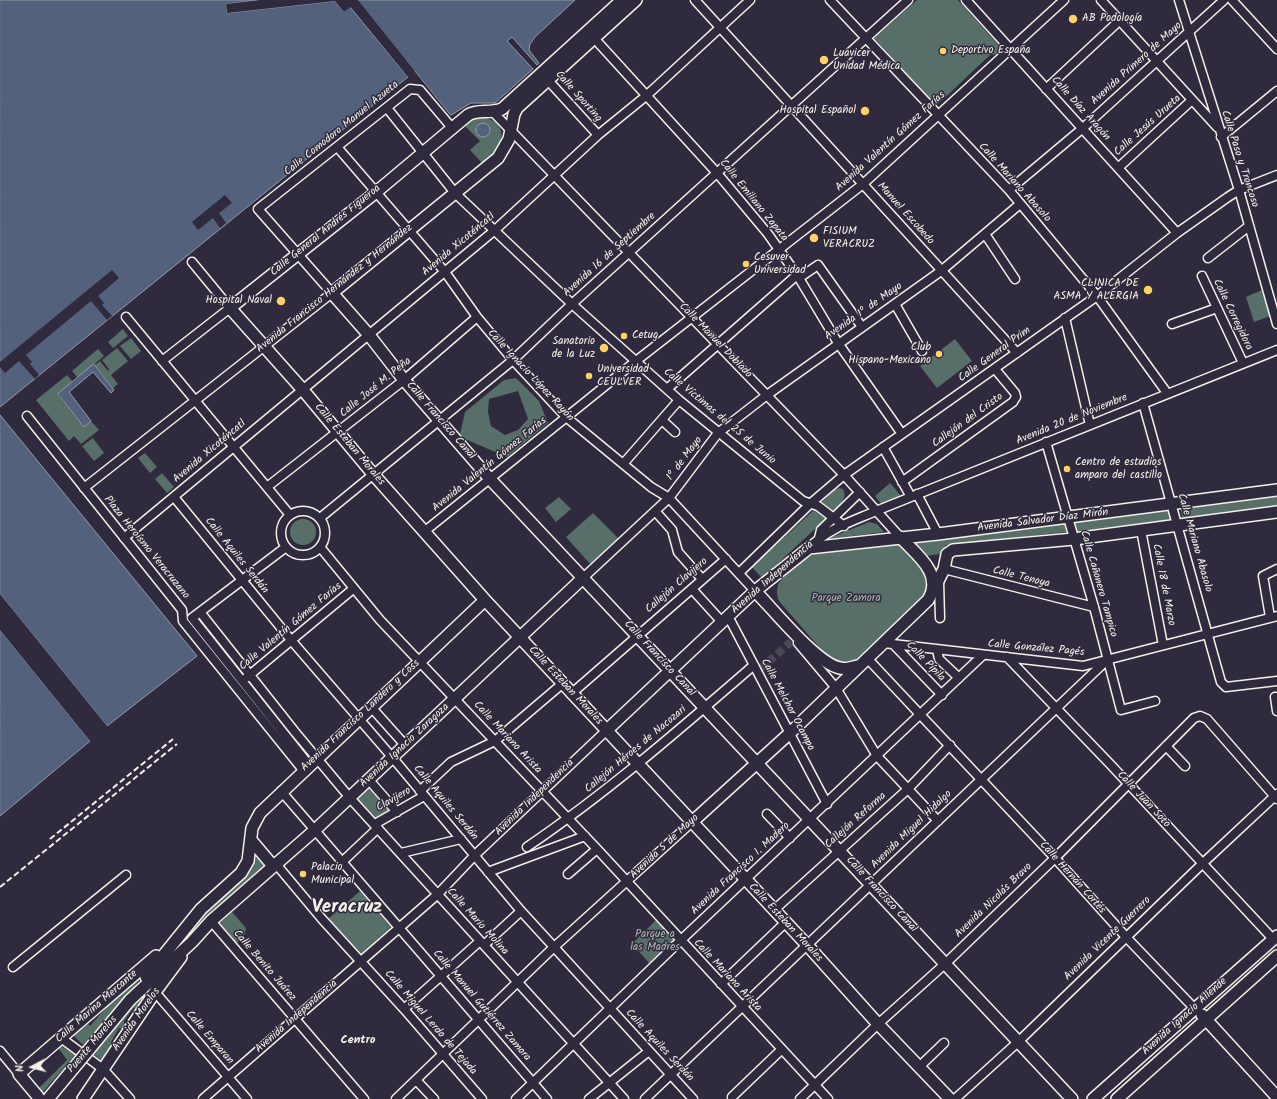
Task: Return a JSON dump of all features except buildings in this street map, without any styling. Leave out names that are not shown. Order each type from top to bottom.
[{"type":"main road","points":[[545,77],[622,0]]},
{"type":"main road","points":[[493,112],[502,109],[545,77],[594,38],[636,0]]},
{"type":"main road","name":"Avenida Francisco Hernández y Hernández","points":[[332,293],[498,158],[512,131],[514,114],[517,108],[545,77]]},
{"type":"main road","name":"Calle General Andrés Figueroa","points":[[230,308],[375,193],[472,112],[493,112]]},
{"type":"main road","name":"Calle Francisco Canal","points":[[332,293],[369,335],[404,380],[490,479],[755,763],[946,963],[1072,1099]]},
{"type":"main road","name":"Calle Esteban Morales","points":[[230,308],[303,390],[373,474],[485,600],[571,694],[607,730],[745,881],[808,946],[878,1024],[950,1099]]},
{"type":"main road","name":"Avenida Salvador Díaz Mirón","points":[[809,548],[1068,518],[1277,490]]},
{"type":"main road","name":"Avenida Salvador Díaz Mirón","points":[[936,580],[947,554],[953,550],[1074,538],[1277,512]]},
{"type":"main road","name":"Calle Manuel Doblado","points":[[900,537],[927,565],[936,580]]},
{"type":"main road","name":"Avenida Independencia","points":[[607,730],[755,591],[809,548]]},
{"type":"main road","name":"Avenida Ignacio Zaragoza","points":[[138,991],[192,942],[211,921],[370,780],[392,757],[583,578]]},
{"type":"main road","name":"Avenida 5 de Mayo","points":[[691,823],[755,763],[790,733],[858,666],[888,644],[928,600],[936,580]]},
{"type":"main road","name":"Calle Ignacio López Rayón","points":[[755,591],[810,649],[829,663],[839,668],[858,666]]},
{"type":"main road","name":"Avenida Francisco Landero y Coss","points":[[251,840],[255,819],[281,791],[485,600]]},
{"type":"main road","points":[[251,840],[275,865]]},
{"type":"main road","name":"Calle Marina Mercante","points":[[138,991],[148,975],[201,909],[241,873],[248,861],[251,840]]},
{"type":"main road","name":"Calle Marina Mercante","points":[[19,1074],[175,940]]},
{"type":"main road","name":"Avenida Ignacio Allende","points":[[1093,1099],[1195,1008],[1276,940]]},
{"type":"main road","name":"Avenida Morelos","points":[[83,1099],[155,992],[192,942]]},
{"type":"main road","name":"Avenida Ignacio Allende","points":[[1117,1099],[1277,956]]},
{"type":"main road","name":"Puente Morelos","points":[[48,1099],[138,991]]},
{"type":"main road","name":"Calle Hernán Cortés","points":[[1195,1008],[1277,1097]]},
{"type":"main road","points":[[19,1074],[40,1099]]},
{"type":"street","name":"Manuel Escobedo","points":[[695,0],[1017,353]]},
{"type":"street","name":"Avenida Xicoténcatl","points":[[124,538],[495,230],[598,135],[646,96],[750,0]]},
{"type":"street","name":"Calle Mariano Abasolo","points":[[830,0],[1008,190],[1096,296],[1167,393]]},
{"type":"street","name":"Avenida 16 de Septiembre","points":[[320,518],[513,360],[572,304],[792,107],[866,37],[908,0]]},
{"type":"street","name":"Calle Díaz Aragón","points":[[966,0],[1177,233]]},
{"type":"street","name":"Avenida Valentín Gómez Farías","points":[[425,531],[636,361],[863,184],[1064,0]]},
{"type":"street","points":[[1101,0],[1119,22],[1218,129]]},
{"type":"street","name":"Calle Paso y Troncoso","points":[[1178,0],[1218,129],[1239,190],[1277,324]]},
{"type":"street","name":"Avenida Primero de Mayo","points":[[1008,190],[1083,128],[1224,0]]},
{"type":"street","points":[[1232,0],[1277,49]]},
{"type":"street","points":[[1046,89],[1119,22]]},
{"type":"street","name":"Calle Emiliano Zapata","points":[[594,38],[717,173],[768,234],[798,277],[838,343],[902,434]]},
{"type":"street","name":"Calle Sporting","points":[[545,77],[598,135]]},
{"type":"street","name":"Calle Comodoro Manuel Azueta","points":[[258,210],[338,148],[410,89],[420,90],[453,129]]},
{"type":"street","points":[[1222,138],[1277,91]]},
{"type":"street","name":"Calle Jesús Urueta","points":[[1118,168],[1192,100]]},
{"type":"street","name":"Calle Víctimas del 25 de Junio","points":[[387,108],[455,193],[572,304],[718,433],[803,501],[818,506],[844,526]]},
{"type":"street","name":"Calle Manuel Doblado","points":[[493,112],[719,344],[860,492],[900,537]]},
{"type":"street","name":"Calle Ignacio López Rayón","points":[[338,148],[375,193],[445,272],[477,317],[513,360],[566,418],[651,487],[669,498],[755,591]]},
{"type":"street","name":"Calle General Prim","points":[[739,573],[810,504],[844,475],[1066,318],[1177,233],[1239,190],[1277,175]]},
{"type":"street","name":"Avenida 1º de Mayo","points":[[718,433],[838,343],[941,271],[1020,204]]},
{"type":"street","name":"Calle Francisco Canal","points":[[258,210],[332,293]]},
{"type":"street","points":[[1208,258],[1249,226]]},
{"type":"street","points":[[985,234],[1015,279]]},
{"type":"street","name":"Calle Esteban Morales","points":[[192,262],[230,308]]},
{"type":"street","points":[[667,389],[798,277],[818,265],[862,327]]},
{"type":"street","name":"Calle Corregidora","points":[[1202,276],[1243,363]]},
{"type":"street","name":"Avenida Francisco Hernández y Hernández","points":[[84,488],[332,293]]},
{"type":"street","points":[[894,304],[922,351]]},
{"type":"street","name":"Calle General Andrés Figueroa","points":[[162,361],[230,308]]},
{"type":"street","points":[[1172,324],[1217,308]]},
{"type":"street","points":[[126,317],[290,515]]},
{"type":"street","name":"Calle José M. Peña","points":[[267,487],[404,380],[477,317]]},
{"type":"street","points":[[1066,318],[1090,425]]},
{"type":"street","name":"Avenida 20 de Noviembre","points":[[876,511],[1277,350]]},
{"type":"street","name":"Callejón del Cristo","points":[[902,482],[1013,402],[1016,398],[1015,392],[995,369]]},
{"type":"street","points":[[623,464],[679,400]]},
{"type":"street","name":"Calle Mariano Abasolo","points":[[1143,403],[1221,682],[1226,687],[1277,681]]},
{"type":"street","name":"Plaza Heroísmo Veracruzano","points":[[26,416],[182,610],[182,620],[310,764]]},
{"type":"street","points":[[662,420],[675,432]]},
{"type":"street","name":"1º de Mayo","points":[[669,498],[718,433]]},
{"type":"street","name":"Calle Cañonero Tampico","points":[[1046,442],[1094,608],[1121,710],[1155,702]]},
{"type":"street","points":[[883,447],[902,482],[914,496],[938,534]]},
{"type":"street","points":[[818,538],[821,530],[860,492]]},
{"type":"street","name":"Calle Aquiles Serdán","points":[[174,497],[291,640],[392,757],[521,911],[553,948],[693,1099]]},
{"type":"street","name":"Avenida Ignacio Zaragoza","points":[[583,578],[669,498]]},
{"type":"street","points":[[303,510],[312,512],[320,518],[325,532],[320,547],[306,555],[295,553],[286,547],[282,538],[281,528],[290,515],[303,510]]},
{"type":"street","points":[[655,511],[672,530],[678,552],[702,579]]},
{"type":"street","name":"Avenida Independencia","points":[[809,548],[818,538],[876,511]]},
{"type":"street","name":"Calle 18 de Marzo","points":[[1140,530],[1163,645]]},
{"type":"street","points":[[286,547],[192,618],[310,764]]},
{"type":"street","name":"Calle Mariano Arista","points":[[320,547],[353,590],[585,836],[680,941],[828,1099]]},
{"type":"street","name":"Callejón Clavijero","points":[[571,694],[726,559]]},
{"type":"street","points":[[1274,617],[1263,576],[1277,568]]},
{"type":"street","points":[[936,580],[940,618]]},
{"type":"street","name":"Calle Tenoya","points":[[936,580],[1094,608]]},
{"type":"street","name":"Calle Melchor Ocampo","points":[[692,589],[725,619],[756,668],[827,804]]},
{"type":"street","name":"Calle Valentín Gómez Farías","points":[[242,681],[353,590]]},
{"type":"street","points":[[200,612],[249,676],[299,737],[310,764]]},
{"type":"street","name":"Calle Ignacio López Rayón","points":[[780,616],[792,640],[836,688],[877,756],[938,821]]},
{"type":"street","name":"Calle González Pagés","points":[[888,644],[1083,666],[1274,617]]},
{"type":"street","name":"Calle Pípila","points":[[888,644],[942,695]]},
{"type":"street","points":[[937,650],[939,659],[959,678]]},
{"type":"street","name":"Avenida Francisco I. Madero","points":[[516,1099],[680,941],[827,804],[983,655]]},
{"type":"street","name":"Calle Juan Soto","points":[[1007,657],[1202,864],[1276,940]]},
{"type":"street","name":"Calle Hernán Cortés","points":[[867,658],[982,779],[1126,937],[1195,1008]]},
{"type":"street","name":"Avenida Miguel Hidalgo","points":[[645,1099],[808,946],[1107,660]]},
{"type":"street","name":"Callejón Héroes de Nacozari","points":[[527,847],[569,819],[638,765],[704,708],[756,668]]},
{"type":"street","name":"Clavijero","points":[[342,862],[377,826],[422,793],[451,762],[495,741],[562,684]]},
{"type":"street","points":[[1275,697],[1277,711]]},
{"type":"street","points":[[371,707],[405,746]]},
{"type":"street","name":"Avenida Nicolás Bravo","points":[[800,1099],[878,1024],[946,963],[1055,858],[1194,718],[1200,716],[1207,719],[1276,797]]},
{"type":"street","name":"Avenida Independencia","points":[[203,1099],[438,894],[475,855],[607,730]]},
{"type":"street","points":[[292,743],[299,737]]},
{"type":"street","name":"Callejón Reforma","points":[[774,910],[908,789],[950,745]]},
{"type":"street","points":[[1166,746],[1185,766]]},
{"type":"street","name":"Calle Mario Molina","points":[[310,764],[350,798],[377,826],[624,1099]]},
{"type":"street","points":[[370,780],[397,812]]},
{"type":"street","name":"Calle Manuel Gutiérrez Zamora","points":[[281,791],[398,928],[442,975],[547,1099]]},
{"type":"street","name":"Avenida Vicente Guerrero","points":[[955,1099],[1018,1042],[1202,864],[1276,797]]},
{"type":"street","points":[[767,814],[790,838]]},
{"type":"street","name":"Avenida 5 de Mayo","points":[[396,1099],[553,948],[691,823]]},
{"type":"street","points":[[488,872],[585,836]]},
{"type":"street","points":[[401,853],[461,839]]},
{"type":"street","points":[[568,874],[596,849]]},
{"type":"street","name":"Calle Miguel Lerdo de Tejada","points":[[275,865],[404,1009],[482,1099]]},
{"type":"street","points":[[13,967],[126,875]]},
{"type":"street","points":[[404,1009],[442,975],[521,911]]},
{"type":"street","name":"Calle Benito Juárez","points":[[211,921],[364,1099]]},
{"type":"street","points":[[721,984],[785,922]]},
{"type":"street","name":"Calle Emparan","points":[[155,992],[247,1099]]},
{"type":"street","points":[[61,1038],[103,1069],[130,1099]]},
{"type":"street","points":[[919,1067],[944,1043]]},
{"type":"street","points":[[732,1097],[781,1050]]},
{"type":"street","points":[[589,1099],[649,1051]]},
{"type":"street","points":[[0,1052],[19,1074]]},
{"type":"street","points":[[416,1080],[434,1099]]},
{"type":"green space","name":"Deportivo España","points":[[917,0],[958,0],[1002,49],[998,54],[990,55],[936,106],[874,38]]},
{"type":"green space","points":[[481,117],[495,122],[502,134],[500,145],[492,156],[483,164],[470,150],[480,141],[465,126],[473,118]]},
{"type":"green space","points":[[1262,290],[1270,316],[1254,322],[1246,297]]},
{"type":"green space","points":[[123,329],[128,336],[113,348],[108,342]]},
{"type":"green space","points":[[131,338],[141,351],[131,359],[120,346]]},
{"type":"green space","points":[[955,339],[972,361],[937,388],[920,366]]},
{"type":"green space","points":[[117,348],[128,361],[111,375],[118,384],[113,388],[95,365],[100,361],[108,371],[109,369],[102,360]]},
{"type":"green space","points":[[98,349],[104,356],[78,378],[72,371]]},
{"type":"green space","points":[[67,375],[73,382],[58,395],[84,427],[91,421],[99,430],[81,444],[74,436],[69,441],[36,400]]},
{"type":"green space","points":[[516,378],[539,401],[548,423],[507,457],[465,439],[460,434],[465,412],[504,380]],"holes":[[[518,391],[528,419],[518,430],[505,435],[491,426],[488,412],[489,399]]]},
{"type":"green space","points":[[93,438],[104,453],[94,461],[82,446]]},
{"type":"green space","points":[[145,453],[157,467],[150,473],[138,458]]},
{"type":"green space","points":[[162,473],[174,487],[167,493],[155,479]]},
{"type":"green space","points":[[890,483],[901,496],[881,504],[875,496]]},
{"type":"green space","points":[[839,488],[843,489],[845,496],[841,504],[833,511],[822,502],[834,490]]},
{"type":"green space","points":[[1277,495],[1277,507],[1183,519],[1180,508]]},
{"type":"green space","points":[[559,497],[571,509],[556,522],[545,508]]},
{"type":"green space","points":[[816,508],[828,517],[762,578],[752,567]]},
{"type":"green space","points":[[1169,510],[1173,523],[1077,533],[1072,522]]},
{"type":"green space","points":[[593,513],[619,539],[591,565],[566,537]]},
{"type":"green space","points":[[303,519],[312,523],[316,532],[312,541],[303,545],[294,541],[290,532],[294,523]]},
{"type":"green space","points":[[869,522],[877,524],[884,532],[827,539]]},
{"type":"green space","points":[[1065,523],[1067,532],[946,545],[940,554],[926,556],[911,541]]},
{"type":"green space","name":"Parque Zamora","points":[[887,542],[899,544],[924,570],[927,585],[924,597],[858,659],[845,663],[831,661],[779,601],[777,593],[778,585],[780,581],[790,572],[817,552]]},
{"type":"green space","points":[[372,783],[397,812],[379,822],[356,797]]},
{"type":"green space","points":[[255,858],[258,858],[265,865],[265,867],[191,932],[211,908],[250,872]]},
{"type":"green space","points":[[360,891],[391,927],[360,955],[328,919]]},
{"type":"green space","points":[[232,912],[246,928],[244,936],[237,943],[220,923]]},
{"type":"green space","name":"Parque a las Madres","points":[[656,920],[676,941],[651,965],[632,944]]},
{"type":"green space","points":[[156,961],[83,1045],[73,1035],[78,1027],[82,1029],[88,1024],[90,1026],[105,1009],[106,1004]]},
{"type":"green space","points":[[168,968],[136,1013],[134,1007],[124,1021],[125,1030],[119,1028],[111,1042],[112,1049],[103,1061],[93,1054],[139,997]]},
{"type":"green space","points":[[57,1046],[61,1046],[75,1055],[43,1092],[39,1088],[67,1060]]},
{"type":"water","points":[[0,0],[259,0],[226,4],[227,13],[335,1],[344,12],[350,7],[408,77],[0,407]]},
{"type":"water","points":[[358,0],[575,0],[535,37],[530,44],[529,50],[539,63],[537,65],[512,37],[507,41],[533,69],[495,103],[471,103],[451,115]]},
{"type":"water","points":[[480,123],[486,123],[490,127],[490,133],[486,137],[480,137],[476,133],[476,127]]},
{"type":"water","points":[[94,364],[114,390],[111,393],[93,372],[69,392],[91,421],[84,427],[58,394]]},
{"type":"water","points":[[0,415],[197,656],[107,726],[0,594]]},
{"type":"water","points":[[0,630],[90,741],[0,816]]},
{"type":"pier","points":[[261,0],[260,2],[228,5],[229,11],[325,0],[337,0],[344,9],[351,5],[409,76],[408,77],[351,7],[344,12],[335,1],[227,13],[226,4]]},
{"type":"pier","points":[[356,0],[358,0],[415,71],[414,72]]},
{"type":"pier","points":[[225,195],[232,203],[219,213],[226,223],[220,228],[213,218],[198,230],[192,222]]},
{"type":"pier","points":[[112,270],[119,278],[98,296],[104,303],[102,305],[112,316],[107,320],[91,301],[26,355],[32,362],[30,364],[39,375],[35,379],[19,361],[5,373],[0,367],[0,362]]},
{"type":"pier","points":[[0,594],[107,726],[106,727],[0,597]]},
{"type":"pier","points":[[0,628],[91,739],[90,741],[0,630]]},
{"type":"tunnel","points":[[759,670],[791,642]]},
{"type":"railway","points":[[50,839],[173,739]]},
{"type":"railway","points":[[0,887],[177,744]]},
{"type":"place","name":"AB Podología","points":[[1073,19]]},
{"type":"place","name":"Deportivo España","points":[[943,51]]},
{"type":"place","name":"Luavicer Unidad Médica","points":[[824,60]]},
{"type":"place","name":"Hospital Español","points":[[865,111]]},
{"type":"place","name":"FISIUM VERACRUZ","points":[[814,238]]},
{"type":"place","name":"Cesuver Universidad","points":[[746,264]]},
{"type":"place","name":"CLINICA DE ASMA Y ALERGIA","points":[[1148,290]]},
{"type":"place","name":"Hospital Naval","points":[[281,301]]},
{"type":"place","name":"Cetug","points":[[624,336]]},
{"type":"place","name":"Sanatorio de la Luz","points":[[604,348]]},
{"type":"place","name":"Club Hispano-Mexicano","points":[[939,354]]},
{"type":"place","name":"Universidad CEULVER","points":[[589,376]]},
{"type":"place","name":"Centro de estudios amparo del castillo","points":[[1067,469]]},
{"type":"place","name":"Palacio Municipal","points":[[303,874]]},
{"type":"district","name":"Veracruz","points":[[347,909]]},
{"type":"district","name":"Centro","points":[[358,1041]]}]
